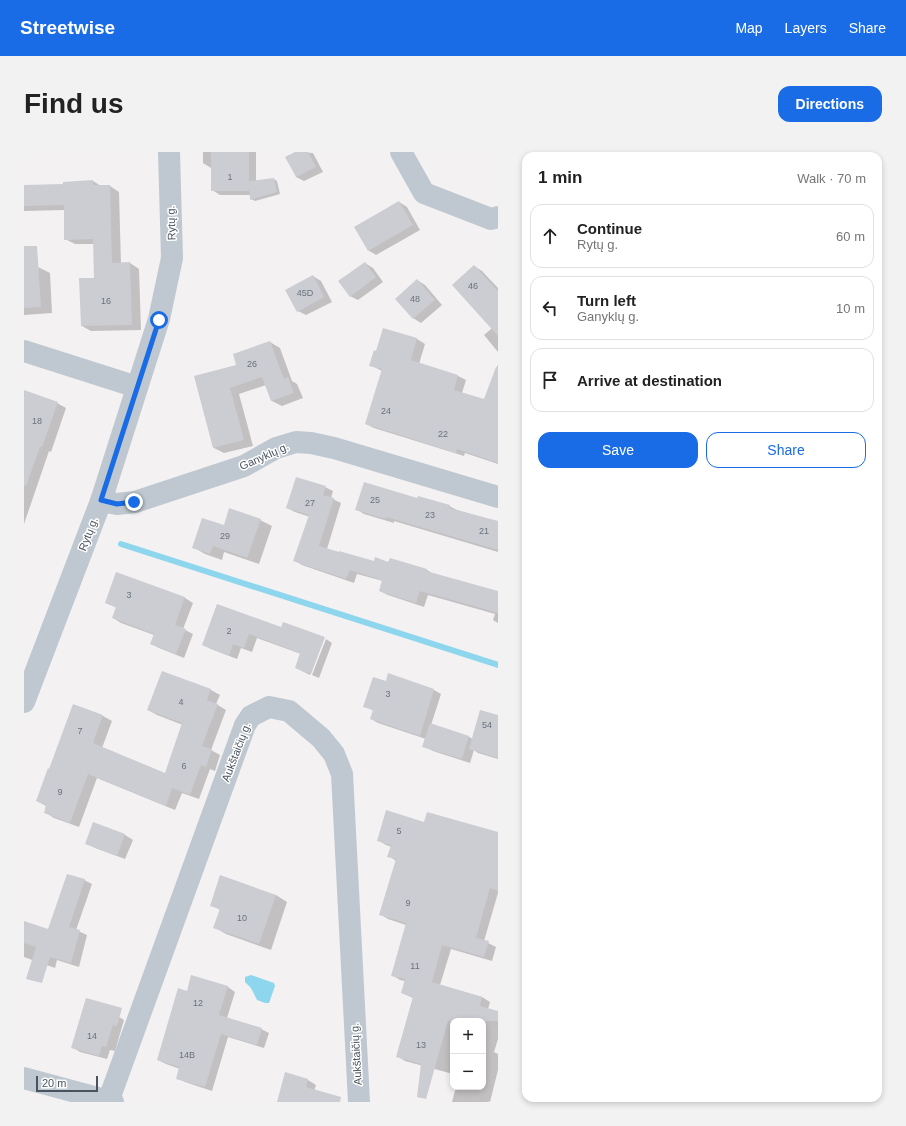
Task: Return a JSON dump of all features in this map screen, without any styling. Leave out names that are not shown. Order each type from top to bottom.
[{"type":"street","name":"Rytų g.","points":[[24,702],[101,500],[159,320],[172,258],[169,152]]},
{"type":"street","points":[[401,152],[424,193],[492,219],[498,217]]},
{"type":"street","points":[[24,351],[137,387]]},
{"type":"street","name":"Ganyklų g.","points":[[101,500],[117,504],[134,502],[244,466],[276,448],[296,442],[311,443],[334,448],[498,496]]},
{"type":"street","name":"Aukštaičių g.","points":[[110,1102],[245,725],[251,716],[269,707],[289,711],[321,738],[334,754],[342,774],[359,1102]]},
{"type":"street","points":[[24,1078],[110,1102]]},
{"type":"water","points":[[251,975],[274,983],[275,986],[269,1003],[257,1000],[251,988],[245,982],[245,977]]},
{"type":"building","points":[[211,152],[249,152],[249,191],[211,191]]},
{"type":"building","points":[[295,152],[308,152],[316,167],[296,177],[285,157]]},
{"type":"building","points":[[274,178],[277,192],[250,200],[249,181]]},
{"type":"building","points":[[93,180],[93,185],[110,185],[112,263],[130,262],[132,325],[81,326],[79,278],[94,278],[93,239],[64,240],[64,205],[24,206],[24,185],[63,184],[63,182]]},
{"type":"building","points":[[399,201],[413,225],[368,251],[354,227]]},
{"type":"building","points":[[24,246],[37,246],[41,307],[24,308]]},
{"type":"building","points":[[365,262],[376,277],[350,297],[338,281]]},
{"type":"building","points":[[474,265],[498,291],[498,336],[452,285]]},
{"type":"building","points":[[313,275],[324,297],[297,312],[285,290]]},
{"type":"building","points":[[417,279],[435,300],[413,319],[395,299]]},
{"type":"building","points":[[383,328],[417,338],[411,360],[458,375],[454,390],[484,399],[496,367],[498,367],[498,463],[457,449],[456,453],[365,424],[382,369],[369,366],[374,350],[376,351]]},
{"type":"building","points":[[270,341],[284,379],[288,377],[294,393],[271,401],[262,377],[230,388],[244,440],[213,448],[194,376],[236,365],[233,354]]},
{"type":"building","points":[[24,390],[58,402],[26,486],[24,485]]},
{"type":"building","points":[[296,477],[326,486],[323,495],[334,498],[319,546],[374,561],[375,557],[388,562],[390,558],[427,569],[426,571],[498,591],[498,613],[420,591],[416,603],[379,591],[382,580],[350,570],[346,579],[293,561],[309,515],[286,508]]},
{"type":"building","points":[[364,482],[417,498],[418,496],[450,505],[449,508],[498,521],[498,550],[386,517],[386,519],[355,510]]},
{"type":"building","points":[[229,508],[261,519],[247,558],[213,546],[210,554],[192,548],[202,518],[224,525]]},
{"type":"building","points":[[116,572],[185,597],[175,625],[186,629],[176,654],[150,644],[154,634],[112,618],[116,607],[105,603]]},
{"type":"building","points":[[217,604],[281,627],[283,622],[325,637],[311,674],[295,668],[300,653],[249,634],[244,648],[233,644],[229,656],[202,645]]},
{"type":"building","points":[[162,671],[211,689],[207,700],[218,704],[202,746],[212,749],[206,767],[201,765],[190,795],[172,788],[166,806],[88,774],[70,823],[44,813],[46,805],[36,801],[73,704],[103,715],[93,743],[165,773],[182,723],[147,710]]},
{"type":"building","points":[[388,673],[434,689],[420,736],[370,719],[373,710],[363,707],[373,677],[386,681]]},
{"type":"building","points":[[480,710],[498,715],[498,758],[469,749]]},
{"type":"building","points":[[430,723],[469,736],[462,759],[422,747]]},
{"type":"building","points":[[386,810],[424,822],[427,812],[498,832],[498,891],[490,888],[476,938],[489,941],[484,957],[442,945],[432,982],[482,997],[480,1006],[498,1011],[498,1021],[486,1021],[486,1018],[450,1018],[426,1099],[417,1097],[421,1064],[396,1057],[413,997],[401,993],[405,979],[391,976],[406,923],[379,915],[396,859],[387,857],[391,845],[377,841]]},
{"type":"building","points":[[93,822],[125,834],[117,856],[85,844]]},
{"type":"building","points":[[67,874],[85,879],[69,927],[80,930],[71,963],[50,957],[42,983],[26,979],[36,947],[24,943],[24,921],[48,929]]},
{"type":"building","points":[[220,875],[276,895],[259,944],[213,928],[220,909],[210,906]]},
{"type":"building","points":[[191,975],[228,986],[219,1015],[262,1028],[257,1045],[221,1034],[205,1087],[176,1079],[179,1067],[157,1060],[178,988],[187,991]]},
{"type":"building","points":[[86,998],[122,1008],[117,1026],[113,1025],[106,1047],[102,1046],[99,1056],[71,1048]]},
{"type":"building","points":[[285,1072],[308,1079],[306,1087],[341,1097],[340,1102],[277,1102]]},
{"type":"waterway","points":[[121,544],[498,665]]},
{"type":"route","points":[[134,502],[117,504],[101,500],[159,320]]}]
